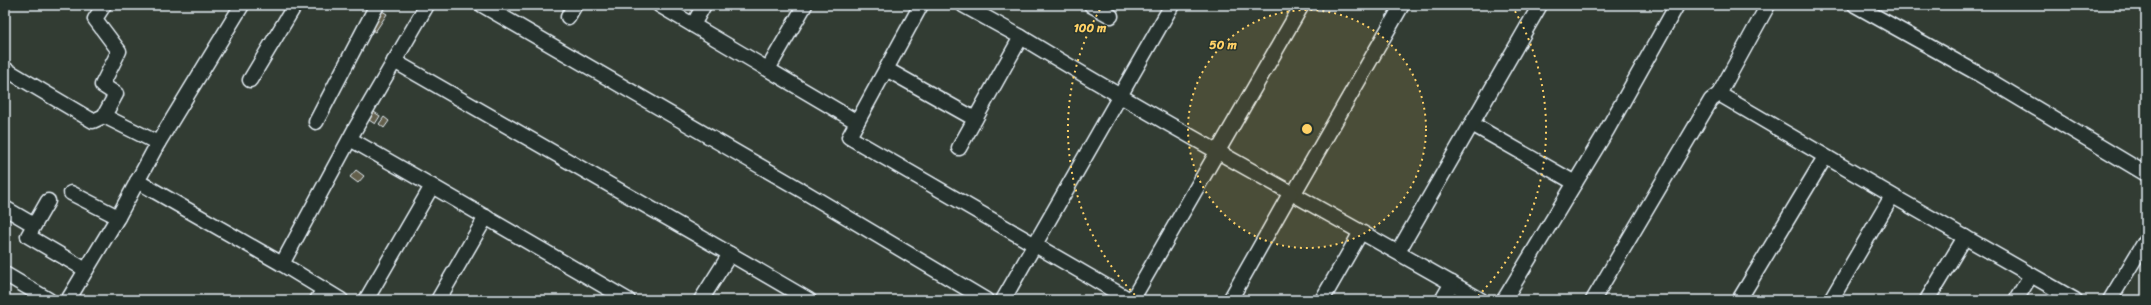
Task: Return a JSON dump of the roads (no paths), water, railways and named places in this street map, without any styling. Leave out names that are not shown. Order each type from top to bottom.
[{"type":"street","points":[[5,69],[93,121],[104,116],[116,94],[102,85],[119,51],[96,19],[104,5]]},
{"type":"street","points":[[68,300],[118,217],[158,142],[242,5]]},
{"type":"street","points":[[250,80],[295,5]]},
{"type":"street","points":[[316,122],[377,5]]},
{"type":"street","points":[[282,264],[350,139],[427,5]]},
{"type":"street","points":[[482,5],[804,191],[986,300]]},
{"type":"street","points":[[659,5],[857,122]]},
{"type":"street","points":[[693,25],[704,5]]},
{"type":"street","points":[[768,69],[805,5]]},
{"type":"street","points":[[921,5],[849,137],[1131,300],[1302,5]]},
{"type":"street","points":[[963,5],[1021,37],[1120,97],[1217,152],[1292,192],[1481,300]]},
{"type":"street","points":[[1091,5],[1112,16]]},
{"type":"street","points":[[1002,300],[1172,5]]},
{"type":"street","points":[[1230,300],[1402,5]]},
{"type":"street","points":[[1398,252],[1540,5]]},
{"type":"street","points":[[1504,300],[1575,183],[1677,5]]},
{"type":"street","points":[[1593,300],[1711,100],[1719,94],[1768,5]]},
{"type":"street","points":[[1855,5],[1984,77],[2146,174]]},
{"type":"street","points":[[959,148],[1021,37]]},
{"type":"street","points":[[394,61],[809,300]]},
{"type":"street","points":[[886,69],[975,119]]},
{"type":"street","points":[[1719,94],[1892,196],[2075,300]]},
{"type":"street","points":[[104,116],[158,142]]},
{"type":"street","points":[[1472,124],[1575,183]]},
{"type":"street","points":[[350,139],[628,300]]},
{"type":"street","points":[[1739,300],[1826,156]]},
{"type":"street","points":[[138,181],[282,264],[320,295],[341,300]]},
{"type":"street","points":[[366,300],[432,186]]},
{"type":"street","points":[[71,193],[118,217]]},
{"type":"street","points":[[1831,300],[1892,196]]},
{"type":"street","points":[[48,201],[28,236],[86,270]]},
{"type":"street","points":[[5,208],[34,225]]},
{"type":"street","points":[[438,300],[486,217]]},
{"type":"street","points":[[1322,300],[1361,232]]},
{"type":"street","points":[[1927,300],[1965,237]]},
{"type":"street","points":[[2110,300],[2146,240]]},
{"type":"street","points":[[702,300],[730,254]]},
{"type":"street","points":[[5,274],[49,300]]},
{"type":"street","points":[[2016,300],[2031,275]]},
{"type":"street","points":[[1442,300],[1452,283]]}]
